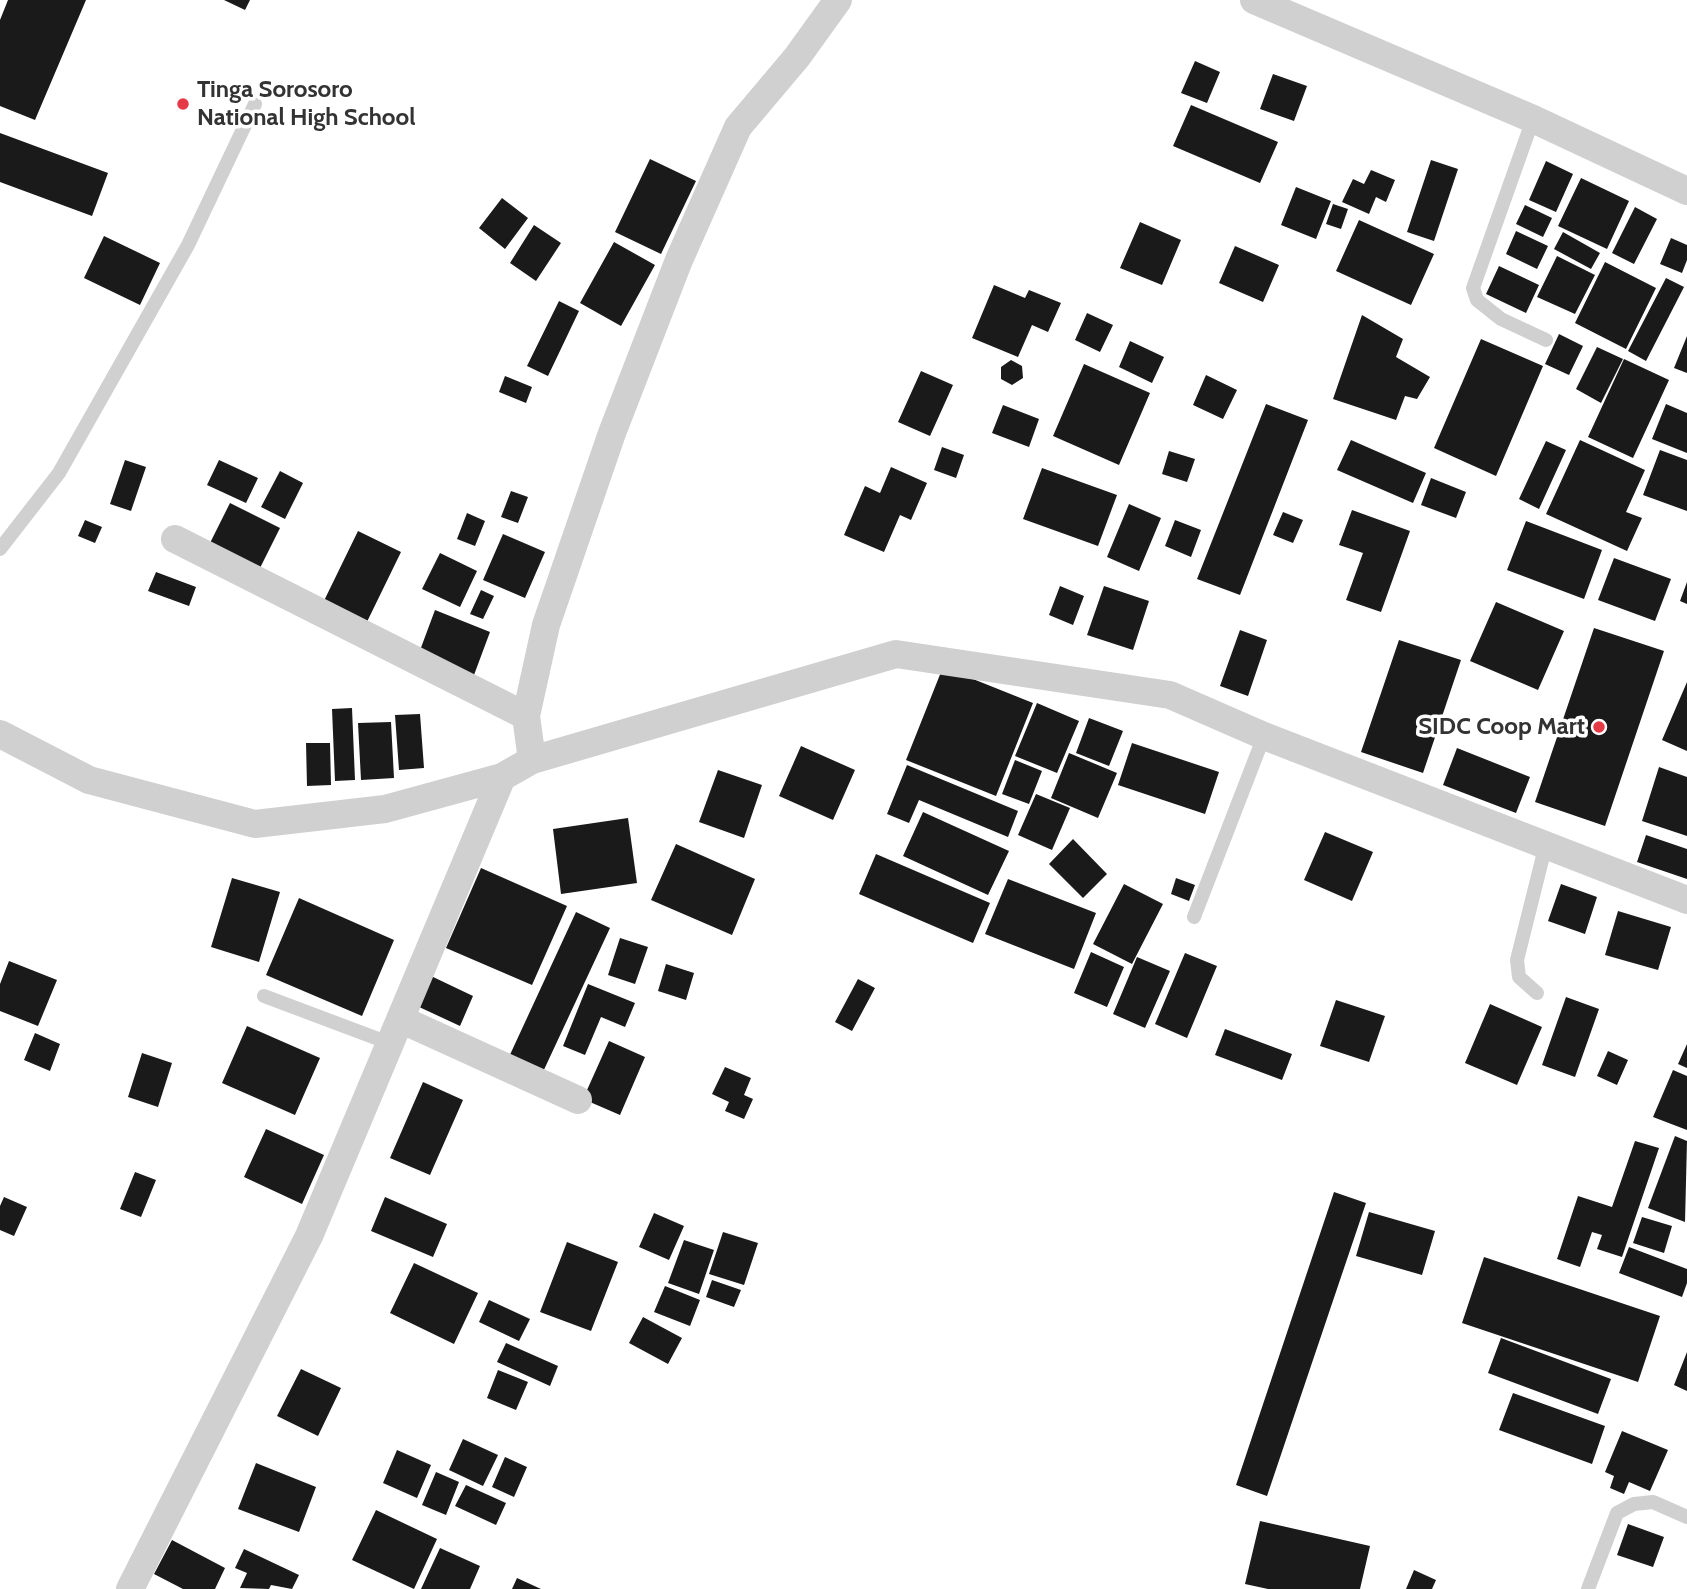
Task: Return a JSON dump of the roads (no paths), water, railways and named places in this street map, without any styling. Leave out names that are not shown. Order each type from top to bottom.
[{"type":"street","points":[[532,760],[526,716],[546,625],[612,433],[679,260],[738,127],[797,57],[838,0]]},
{"type":"street","points":[[1254,0],[1533,119],[1687,191]]},
{"type":"street","points":[[174,539],[526,716]]},
{"type":"street","points":[[0,734],[89,780],[255,824],[385,809],[502,777],[532,760],[896,654],[1170,695],[1264,736],[1687,900]]},
{"type":"street","points":[[130,1589],[309,1236],[502,777]]},
{"type":"street","points":[[395,1031],[578,1100]]},
{"type":"lane","points":[[0,549],[59,473],[188,245],[256,104]]},
{"type":"lane","points":[[1533,119],[1473,288],[1477,300],[1501,319],[1546,340]]},
{"type":"lane","points":[[1194,917],[1264,736]]},
{"type":"lane","points":[[1538,993],[1519,977],[1517,960],[1546,844]]},
{"type":"lane","points":[[264,996],[395,1031]]},
{"type":"lane","points":[[1588,1589],[1617,1513],[1634,1504],[1653,1502],[1687,1517]]},
{"type":"place","name":"Tinga Sorosoro National High School","points":[[183,104]]},
{"type":"place","name":"SIDC Coop Mart","points":[[1599,727]]}]
